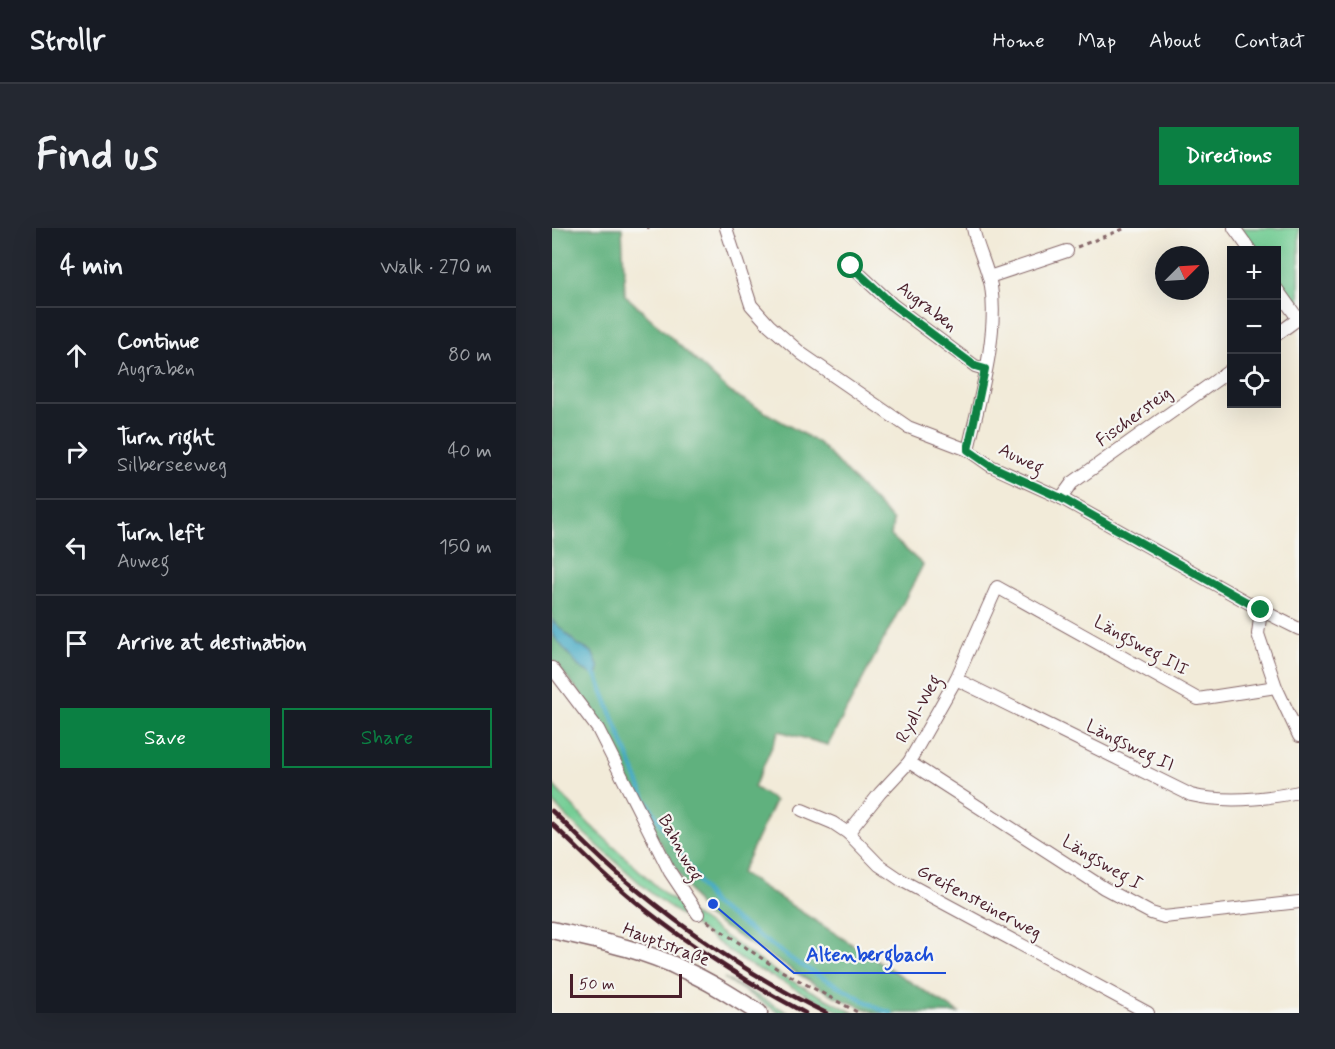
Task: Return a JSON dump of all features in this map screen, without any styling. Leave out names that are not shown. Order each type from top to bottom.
[{"type":"main road","name":"Hauptstraße","points":[[552,930],[622,947],[680,968],[724,990],[759,1013]]},
{"type":"street","name":"Auweg","points":[[726,228],[751,305],[769,325],[802,354],[908,427],[968,450],[991,466],[1061,498],[1299,629]]},
{"type":"street","points":[[968,450],[993,323],[989,277],[973,228]]},
{"type":"street","points":[[1234,228],[1247,246]]},
{"type":"street","points":[[989,277],[1067,251]]},
{"type":"street","name":"Augraben","points":[[851,266],[892,304],[975,366],[985,369]]},
{"type":"street","points":[[1281,295],[1299,320],[1281,332]]},
{"type":"street","name":"Fischersteig","points":[[1061,498],[1072,483],[1227,373]]},
{"type":"street","name":"Rydl-Weg","points":[[848,833],[909,762],[956,679],[997,587]]},
{"type":"street","name":"Längsweg III","points":[[997,587],[1198,699],[1276,687]]},
{"type":"street","points":[[1261,610],[1258,634],[1276,687],[1299,736]]},
{"type":"street","name":"Bahnweg","points":[[552,668],[598,729],[670,872],[698,914]]},
{"type":"street","name":"Längsweg II","points":[[956,679],[1191,795],[1230,800],[1299,792]]},
{"type":"street","name":"Längsweg I","points":[[909,762],[1104,888],[1151,913],[1164,917],[1299,902]]},
{"type":"street","name":"Greifensteinerweg","points":[[802,810],[833,823],[848,833],[879,865],[901,880],[1148,1013]]},
{"type":"path","points":[[1067,251],[1126,228]]},
{"type":"path","points":[[698,914],[776,968],[859,1013]]},
{"type":"green space","points":[[552,228],[622,228],[625,295],[730,392],[819,443],[893,521],[891,536],[923,565],[828,745],[779,731],[754,787],[775,801],[741,873],[959,1013],[875,1013],[832,995],[704,915],[644,815],[593,709],[552,659]]},
{"type":"green space","points":[[1240,228],[1299,228],[1299,308],[1281,283],[1281,246],[1253,246]]},
{"type":"green space","points":[[552,784],[589,824],[667,896],[782,976],[854,1013],[842,1013],[744,962],[652,894],[567,818],[552,801]]},
{"type":"green space","points":[[724,978],[789,1013],[779,1013]]},
{"type":"water","points":[[552,620],[578,645],[592,652],[599,668],[597,677],[579,667],[552,634]]},
{"type":"waterway","points":[[593,673],[597,677],[645,799],[713,904],[797,963],[879,1009],[891,1013]]},
{"type":"railway","points":[[552,811],[618,874],[692,932],[771,984],[826,1013]]},
{"type":"railway","points":[[552,824],[631,898],[702,952],[805,1013]]},
{"type":"place","name":"Altenbergbach","points":[[713,904]]},
{"type":"route","points":[[851,266],[892,304],[975,366],[985,369],[968,450],[991,466],[1061,498],[1261,610]]}]
